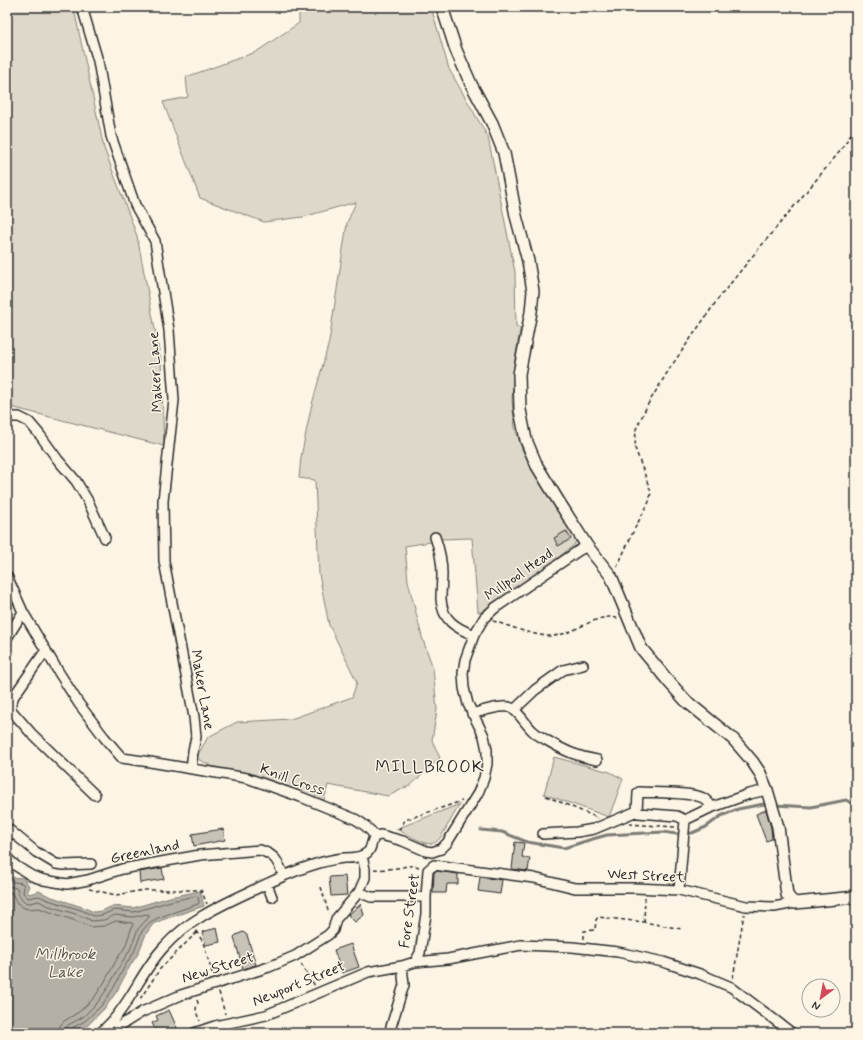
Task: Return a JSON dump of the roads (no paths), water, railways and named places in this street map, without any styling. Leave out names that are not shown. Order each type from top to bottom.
[{"type":"main road","points":[[442,7],[456,50],[471,84],[492,123],[504,153],[516,216],[528,261],[533,291],[531,312],[520,374],[520,410],[526,440],[537,466],[587,546],[611,576],[641,648],[686,701],[733,739],[760,773],[778,827],[788,895],[795,903]]},
{"type":"main road","name":"West Street","points":[[795,903],[856,897]]},
{"type":"street","name":"Maker Lane","points":[[82,7],[98,61],[111,136],[135,205],[155,240],[169,330],[174,400],[163,501],[164,562],[194,717],[196,738],[191,769]]},
{"type":"street","points":[[7,417],[19,417],[29,422],[40,435],[58,460],[76,481],[88,501],[105,538]]},
{"type":"street","points":[[435,537],[442,572],[441,600],[443,610],[448,619],[454,625],[474,635]]},
{"type":"street","name":"Millpool Head","points":[[432,852],[441,849],[447,843],[478,793],[484,778],[487,764],[487,750],[484,736],[472,714],[464,688],[463,673],[465,660],[474,635],[484,618],[495,608],[587,546]]},
{"type":"street","name":"Knill Cross","points":[[7,576],[23,612],[79,704],[122,758],[247,778],[327,807],[363,823],[375,836]]},
{"type":"street","points":[[7,638],[23,612]]},
{"type":"street","points":[[46,650],[14,696],[11,704],[11,710],[31,732],[95,795]]},
{"type":"street","points":[[514,710],[535,690],[563,670],[583,665]]},
{"type":"street","points":[[472,714],[491,709],[504,707],[511,708],[533,732],[540,737],[577,756],[597,760]]},
{"type":"street","points":[[637,811],[637,795],[639,792],[699,796],[705,798],[712,807]]},
{"type":"street","points":[[685,824],[712,807],[749,794],[768,795]]},
{"type":"street","points":[[637,811],[641,814],[678,816],[685,824],[679,890]]},
{"type":"street","points":[[543,834],[577,832],[594,829],[637,811]]},
{"type":"street","points":[[7,828],[36,852],[56,864],[91,864]]},
{"type":"street","points":[[100,1033],[121,1010],[150,965],[163,948],[178,933],[210,911],[308,866],[335,859],[362,856],[368,852],[371,847],[372,839],[375,836],[382,835],[432,852],[431,868]]},
{"type":"street","name":"Greenland","points":[[7,858],[16,866],[32,876],[44,880],[67,884],[88,880],[122,869],[200,855],[260,850],[270,853],[277,860],[284,876]]},
{"type":"street","points":[[362,856],[365,869],[364,878],[359,892],[371,897],[426,897]]},
{"type":"street","name":"West Street","points":[[431,868],[534,878],[575,888],[679,890],[746,906],[774,908],[795,903]]},
{"type":"street","name":"Fore Street","points":[[415,962],[420,953],[422,943],[426,914],[426,897],[431,868]]},
{"type":"street","points":[[267,884],[272,897]]},
{"type":"street","name":"New Street","points":[[118,1027],[142,1012],[145,1003],[181,995],[269,967],[295,956],[328,935],[332,930],[336,919],[359,892]]},
{"type":"street","name":"Newport Street","points":[[194,1033],[228,1023],[266,1015],[368,972],[402,966],[415,962],[448,959],[521,945],[572,947],[618,952],[663,962],[700,974],[731,987],[792,1033]]},
{"type":"street","points":[[389,1033],[404,985],[402,966]]},
{"type":"water","name":"Millbrook Lake","points":[[9,877],[24,878],[29,886],[27,891],[29,894],[39,891],[94,912],[113,906],[133,908],[170,897],[200,891],[204,906],[153,924],[146,934],[138,954],[117,991],[105,1008],[88,1025],[72,1033],[7,1033],[7,879]]},
{"type":"waterway","points":[[774,805],[811,807],[846,800],[856,806]]},
{"type":"waterway","points":[[481,830],[502,832],[527,842],[564,848],[607,835],[664,832],[676,834],[692,833],[706,827],[721,816],[738,809],[769,804]]},
{"type":"district","name":"MILLBROOK","points":[[430,767]]}]
